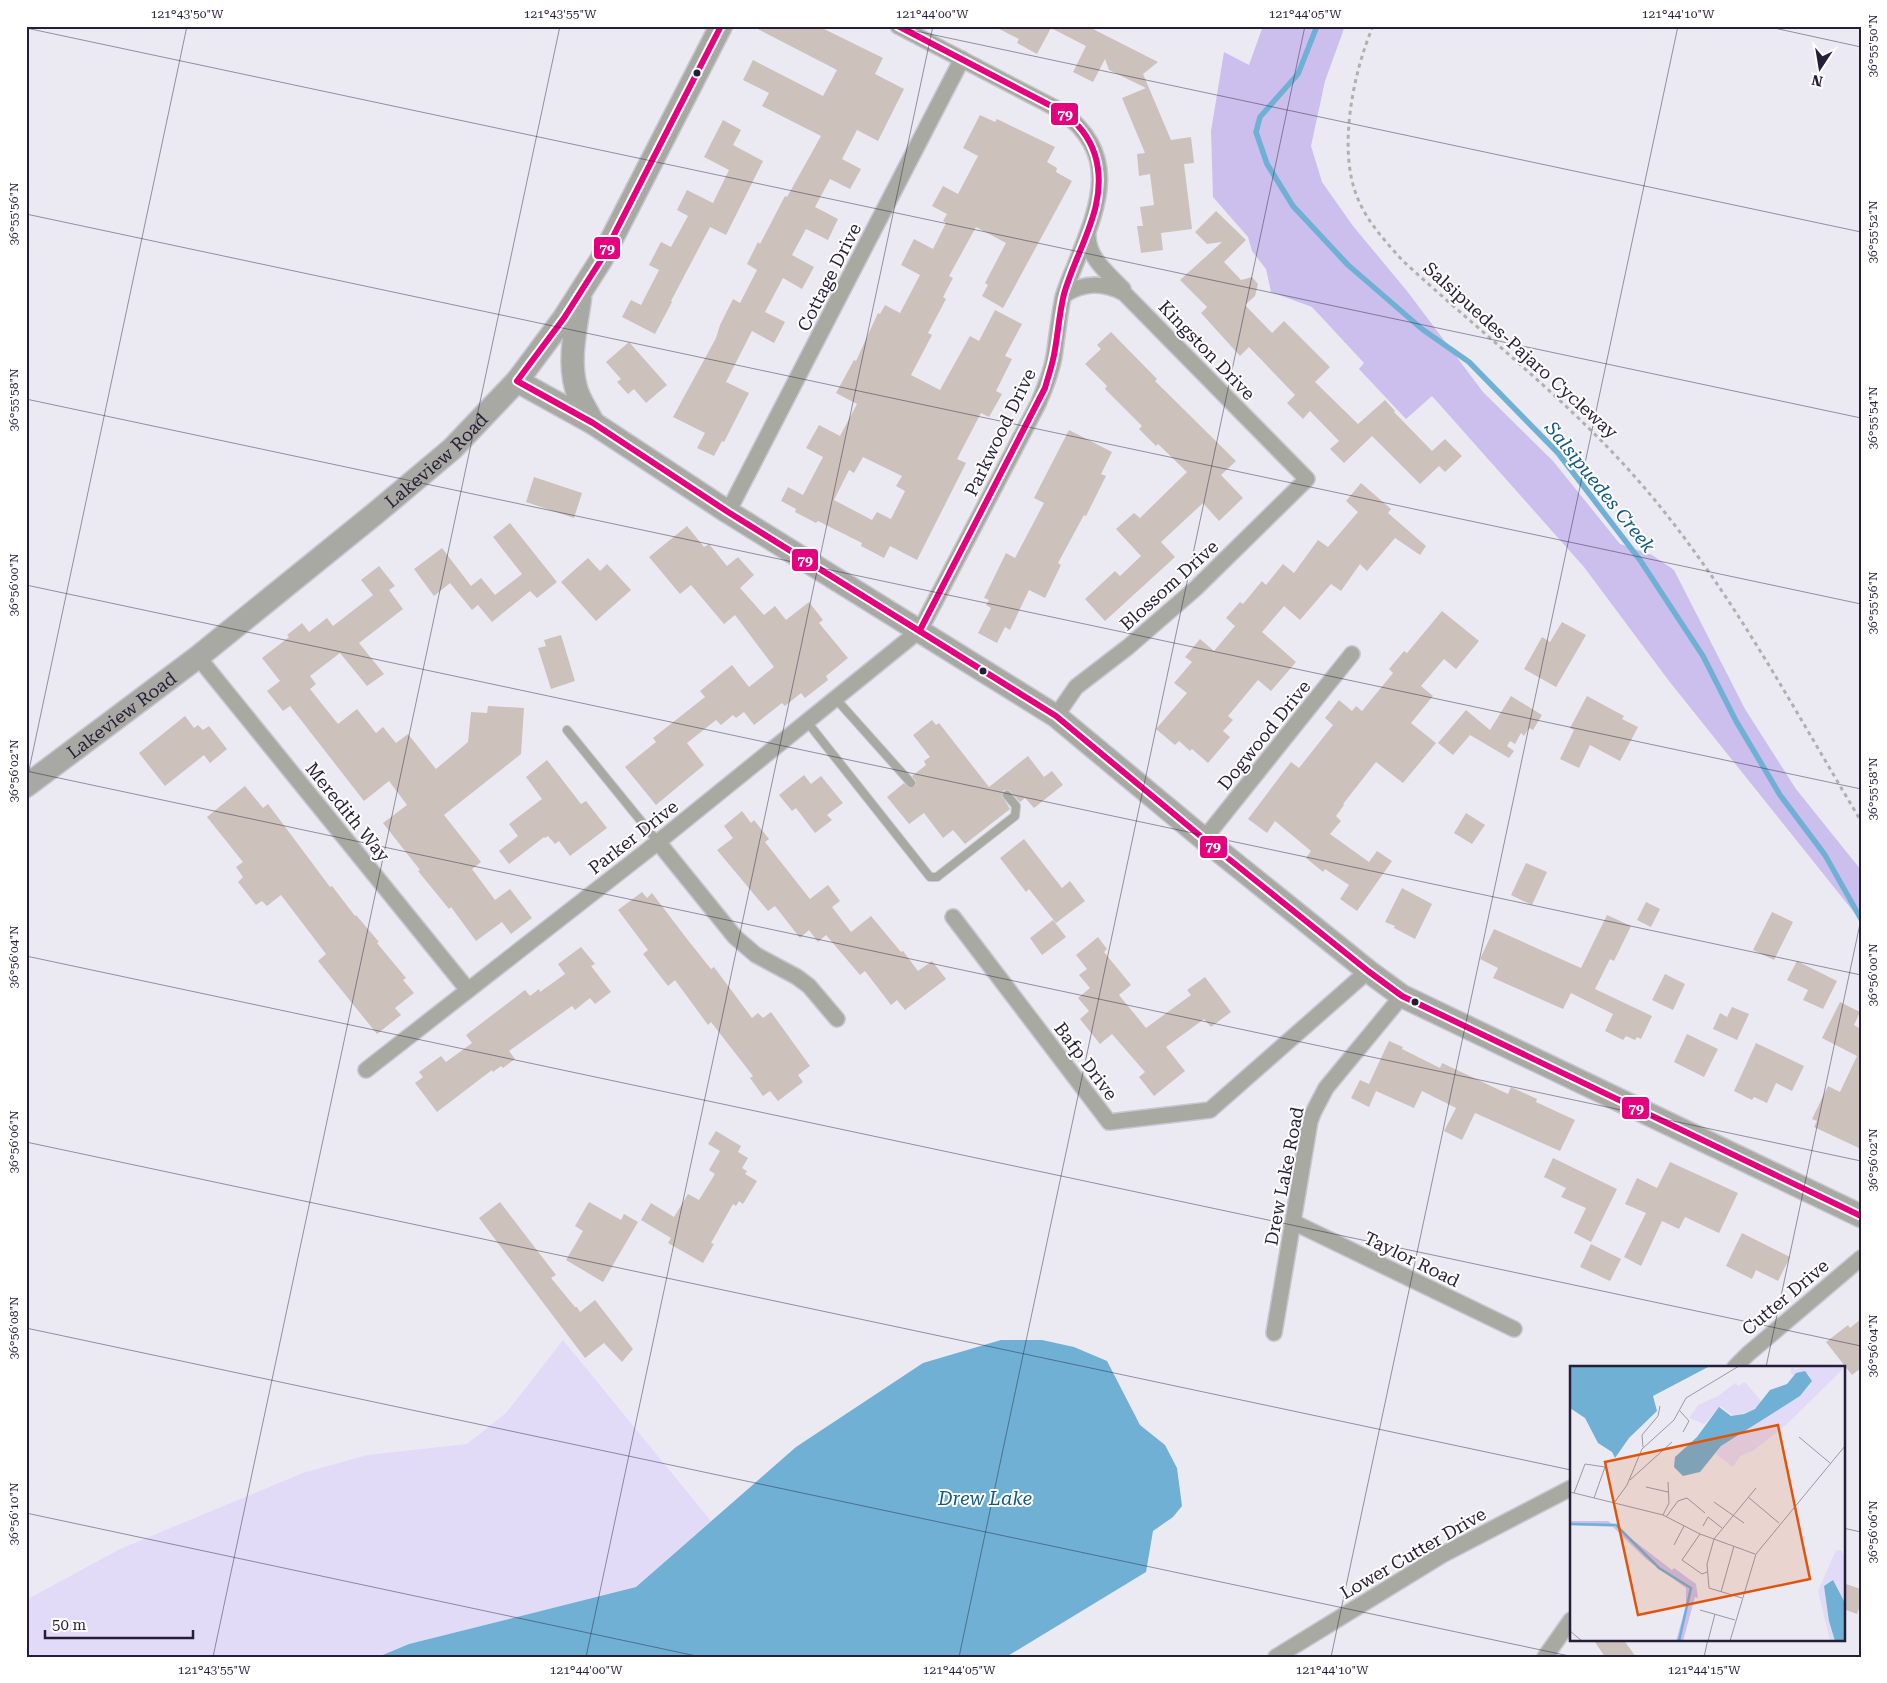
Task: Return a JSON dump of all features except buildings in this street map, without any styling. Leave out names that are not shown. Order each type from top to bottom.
[{"type":"street","name":"Lakeview Road","points":[[26,786],[198,657],[452,449],[517,381],[564,318],[601,260],[721,26]]},
{"type":"street","name":"Parkwood Drive","points":[[898,26],[1043,100],[1074,120],[1092,143],[1097,156],[1100,176],[1098,200],[1064,295],[1054,357],[1045,388],[920,630]]},
{"type":"street","name":"Cottage Drive","points":[[728,512],[962,59]]},
{"type":"street","points":[[1088,231],[1088,246],[1094,257],[1136,303]]},
{"type":"street","name":"Kingston Drive","points":[[1064,295],[1081,286],[1102,284],[1124,292],[1307,479]]},
{"type":"street","points":[[582,290],[574,342],[573,368],[576,390],[593,423]]},
{"type":"street","points":[[517,381],[593,423],[728,512],[1056,716],[1204,839],[1368,971],[1402,996],[1861,1216]]},
{"type":"street","name":"Blossom Drive","points":[[1056,716],[1069,696],[1080,684],[1128,647],[1196,588],[1307,479]]},
{"type":"street","name":"Parker Drive","points":[[366,1070],[808,723],[920,630]]},
{"type":"street","name":"Dogwood Drive","points":[[1204,839],[1352,654]]},
{"type":"street","name":"Meredith Way","points":[[198,657],[468,990]]},
{"type":"street","points":[[658,842],[735,937],[756,955],[797,977],[809,986],[837,1019]]},
{"type":"street","name":"Bafp Drive","points":[[953,918],[1109,1122],[1210,1110],[1368,971]]},
{"type":"street","name":"Drew Lake Road","points":[[1274,1333],[1310,1122],[1314,1110],[1326,1088],[1402,996]]},
{"type":"street","name":"Taylor Road","points":[[1293,1222],[1514,1329]]},
{"type":"street","name":"Cutter Drive","points":[[1737,1366],[1748,1354],[1861,1258]]},
{"type":"street","name":"Lower Cutter Drive","points":[[1276,1657],[1442,1555],[1570,1489]]},
{"type":"street","points":[[1544,1657],[1570,1621]]},
{"type":"lane","points":[[836,700],[911,783]]},
{"type":"lane","points":[[808,723],[930,877],[937,877],[1015,816],[1016,806],[1008,795]]},
{"type":"lane","points":[[567,730],[658,842]]},
{"type":"path","name":"Salsipuedes-Pajaro Cycleway","points":[[1373,26],[1360,65],[1348,126],[1350,176],[1367,217],[1382,238],[1403,261],[1578,416],[1628,469],[1676,526],[1743,621],[1861,821]]},
{"type":"shaded area","points":[[1263,26],[1345,26],[1325,81],[1311,146],[1322,182],[1353,226],[1407,291],[1483,392],[1553,461],[1620,544],[1652,555],[1674,570],[1745,709],[1796,789],[1861,870],[1861,921],[1669,681],[1584,567],[1432,396],[1406,419],[1359,369],[1364,363],[1312,307],[1271,292],[1266,269],[1252,251],[1248,237],[1213,197],[1211,131],[1224,52],[1249,65]]},
{"type":"shaded area","points":[[563,1340],[711,1521],[636,1587],[409,1644],[378,1657],[26,1657],[26,1600],[120,1549],[303,1473],[367,1455],[467,1444],[506,1413]]},
{"type":"water","name":"Drew Lake","points":[[1001,1340],[1042,1340],[1074,1347],[1107,1361],[1140,1425],[1165,1445],[1177,1468],[1182,1506],[1173,1517],[1153,1531],[1146,1572],[1006,1657],[378,1657],[409,1644],[636,1587],[796,1447],[923,1363]]},
{"type":"waterway","name":"Salsipuedes Creek","points":[[1317,26],[1298,74],[1260,117],[1256,132],[1267,164],[1293,206],[1348,265],[1422,329],[1469,362],[1558,453],[1640,560],[1703,656],[1736,721],[1780,795],[1825,855],[1861,919]]},
{"type":"transit line","name":"79","points":[[721,26],[601,260],[564,318],[517,381],[593,423],[728,512],[1056,716],[1204,839],[1368,971],[1402,996],[1861,1216]]},
{"type":"transit line","name":"79","points":[[898,26],[1061,111],[1086,136],[1095,155],[1099,173],[1095,208],[1064,294],[1054,355],[1045,388],[920,630]]}]
